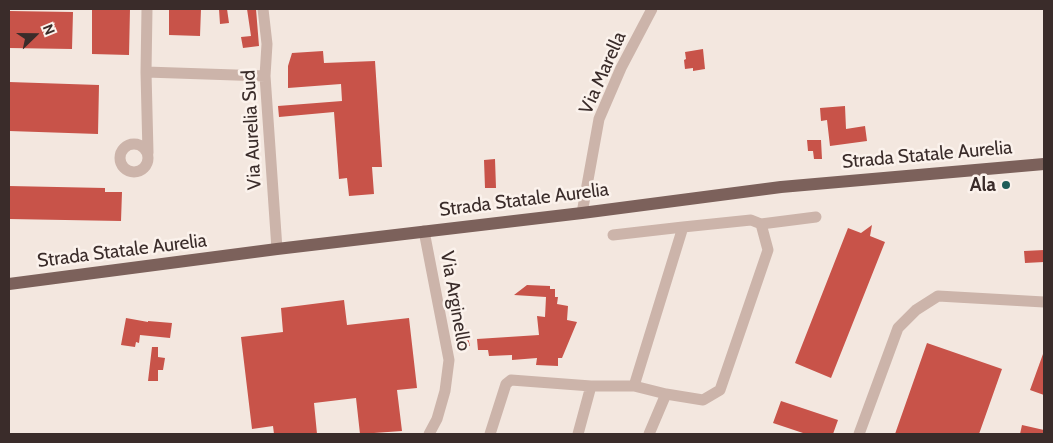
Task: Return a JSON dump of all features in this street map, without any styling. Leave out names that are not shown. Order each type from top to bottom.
[{"type":"main road","name":"Strada Statale Aurelia","points":[[9,284],[781,187],[1044,164]]},
{"type":"street","points":[[148,9],[146,72],[148,153]]},
{"type":"street","name":"Via Aurelia Sud","points":[[263,9],[268,44],[265,76],[277,249]]},
{"type":"street","name":"Via Marella","points":[[582,213],[599,119],[620,68],[652,9]]},
{"type":"street","points":[[146,72],[265,76]]},
{"type":"street","points":[[613,235],[751,220],[761,224],[816,217]]},
{"type":"street","points":[[490,434],[506,384],[511,380],[591,386],[634,386],[703,400],[720,390],[768,250],[761,224]]},
{"type":"street","points":[[634,386],[683,227]]},
{"type":"street","name":"Via Arginello","points":[[424,231],[449,360],[445,391],[437,420],[429,434]]},
{"type":"street","points":[[859,434],[898,328],[916,310],[938,296],[1044,302]]},
{"type":"street","points":[[578,434],[591,386]]},
{"type":"street","points":[[649,434],[666,394]]},
{"type":"building","points":[[92,9],[130,9],[129,55],[92,54]]},
{"type":"building","points":[[169,9],[201,9],[200,36],[169,35]]},
{"type":"building","points":[[219,9],[227,9],[229,23],[220,24]]},
{"type":"building","points":[[247,9],[256,9],[259,46],[243,48],[241,37],[251,36]]},
{"type":"building","points":[[9,11],[73,12],[72,49],[9,48]]},
{"type":"building","points":[[703,49],[705,69],[693,71],[693,68],[685,69],[685,52]]},
{"type":"building","points":[[323,51],[324,63],[375,61],[382,167],[372,167],[374,194],[349,196],[347,178],[339,179],[334,112],[279,117],[278,106],[342,101],[341,84],[288,88],[288,66],[292,53]]},
{"type":"building","points":[[9,82],[99,85],[98,134],[9,131]]},
{"type":"building","points":[[845,106],[846,129],[865,126],[867,141],[830,146],[827,120],[821,121],[820,108]]},
{"type":"building","points":[[807,140],[821,140],[822,159],[814,159],[813,151],[808,151]]},
{"type":"building","points":[[495,159],[496,188],[485,188],[484,160]]},
{"type":"building","points":[[9,186],[105,188],[105,192],[122,192],[121,221],[9,219]]},
{"type":"building","points":[[872,225],[870,236],[885,242],[831,378],[795,363],[848,228],[861,233]]},
{"type":"building","points":[[1044,250],[1044,262],[1025,263],[1024,251]]},
{"type":"building","points":[[527,285],[550,286],[550,289],[555,289],[555,297],[558,297],[557,304],[568,306],[567,320],[577,322],[562,358],[558,358],[558,366],[536,365],[537,358],[512,360],[512,355],[489,356],[488,350],[478,350],[477,339],[539,335],[537,316],[545,317],[546,297],[514,295]]},
{"type":"building","points":[[344,300],[347,325],[409,318],[417,388],[397,390],[402,431],[360,434],[356,398],[314,403],[317,434],[274,434],[273,426],[252,429],[241,337],[283,332],[281,308]]},
{"type":"building","points":[[126,318],[148,322],[172,323],[170,338],[140,335],[139,343],[136,342],[135,347],[121,345]]},
{"type":"building","points":[[465,324],[470,346],[459,348],[455,327]]},
{"type":"building","points":[[927,343],[1002,369],[979,434],[895,434]]},
{"type":"building","points":[[152,347],[158,347],[158,357],[165,358],[163,370],[158,370],[158,381],[148,381]]},
{"type":"building","points":[[1044,354],[1044,395],[1030,390]]},
{"type":"building","points":[[781,401],[838,420],[833,434],[806,434],[773,423]]},
{"type":"building","points":[[1022,425],[1044,430],[1044,434],[1020,434]]},
{"type":"place","name":"Ala","points":[[1006,185]]}]
